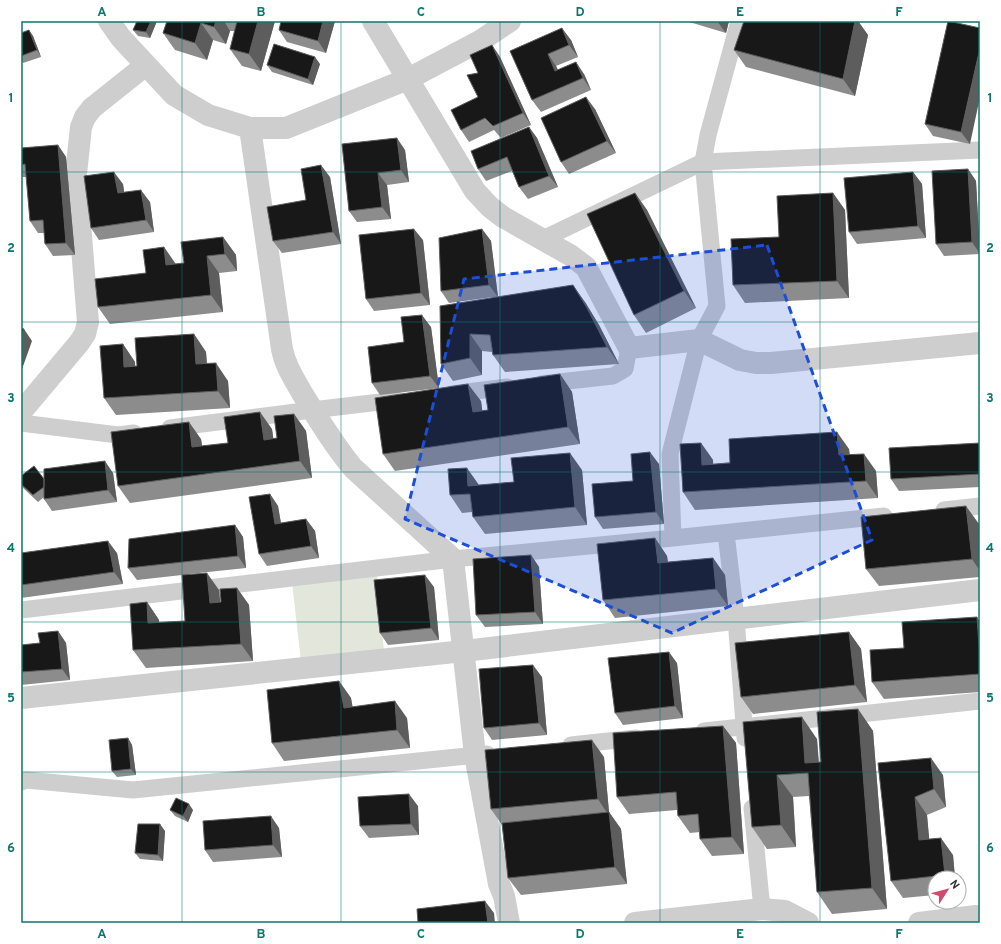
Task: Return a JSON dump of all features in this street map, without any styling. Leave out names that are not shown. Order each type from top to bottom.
[{"type":"street","points":[[109,21],[121,38],[174,95],[208,115],[250,128],[286,128],[408,79],[480,41],[510,21]]},
{"type":"street","points":[[374,21],[475,191],[490,207],[504,217],[570,254],[586,267],[629,348],[699,340],[740,360],[771,362],[980,343]]},
{"type":"street","points":[[21,412],[79,343],[85,334],[88,322],[76,174],[81,127],[85,117],[92,108],[146,65]]},
{"type":"street","points":[[250,128],[283,358],[287,368],[312,410],[342,455],[353,468],[453,559],[476,755],[499,884],[504,896],[509,923]]},
{"type":"street","points":[[21,698],[464,651],[980,590]]},
{"type":"street","points":[[635,923],[762,909],[808,923]]},
{"type":"street","points":[[919,923],[977,917]]},
{"type":"lane","points":[[673,538],[670,454],[699,340],[717,306],[703,162],[708,135],[740,21]]},
{"type":"lane","points":[[543,239],[703,162],[980,150]]},
{"type":"lane","points":[[439,395],[613,376],[625,369],[629,348]]},
{"type":"lane","points":[[21,423],[118,435],[415,398]]},
{"type":"lane","points":[[932,511],[980,506]]},
{"type":"lane","points":[[21,610],[453,559],[726,533],[900,514]]},
{"type":"lane","points":[[726,533],[736,618],[746,751]]},
{"type":"lane","points":[[689,733],[980,701]]},
{"type":"lane","points":[[554,747],[649,737]]},
{"type":"lane","points":[[21,782],[26,780],[133,790],[499,752]]},
{"type":"lane","points":[[750,790],[762,909]]},
{"type":"highlighted area","points":[[767,245],[872,540],[672,633],[405,519],[464,279]]},
{"type":"shaded area","points":[[377,575],[384,651],[301,662],[292,582]]},
{"type":"building","points":[[137,21],[151,21],[146,32],[133,30]]},
{"type":"building","points":[[167,21],[216,21],[214,27],[201,23],[195,43],[163,33]]},
{"type":"building","points":[[237,21],[258,21],[249,54],[230,49]]},
{"type":"building","points":[[281,21],[323,21],[318,41],[279,30]]},
{"type":"building","points":[[744,21],[855,21],[843,79],[734,50]]},
{"type":"building","points":[[948,21],[980,28],[980,48],[961,132],[925,124]]},
{"type":"building","points":[[562,28],[569,45],[548,54],[555,71],[576,62],[583,78],[532,100],[510,51]]},
{"type":"building","points":[[29,30],[37,50],[21,56],[21,33]]},
{"type":"building","points":[[274,44],[315,57],[308,79],[267,65]]},
{"type":"building","points":[[492,45],[523,113],[493,126],[485,118],[461,130],[451,110],[478,97],[467,75],[478,73],[470,55]]},
{"type":"building","points":[[586,97],[607,141],[561,162],[541,118]]},
{"type":"building","points":[[529,127],[549,176],[519,187],[507,157],[478,169],[471,151]]},
{"type":"building","points":[[397,138],[401,170],[378,173],[382,207],[349,211],[342,144]]},
{"type":"building","points":[[58,145],[66,243],[45,244],[43,220],[30,221],[25,164],[21,165],[21,148]]},
{"type":"building","points":[[321,165],[333,232],[273,241],[267,207],[306,200],[301,169]]},
{"type":"building","points":[[968,169],[972,242],[936,244],[932,171]]},
{"type":"building","points":[[114,172],[118,193],[141,190],[146,220],[91,228],[84,176]]},
{"type":"building","points":[[913,172],[918,226],[849,232],[844,178]]},
{"type":"building","points":[[635,193],[684,291],[634,315],[587,214]]},
{"type":"building","points":[[833,193],[837,281],[733,285],[731,239],[779,237],[777,196]]},
{"type":"building","points":[[414,229],[421,293],[366,299],[359,235]]},
{"type":"building","points":[[482,229],[489,285],[441,291],[439,238]]},
{"type":"building","points":[[223,237],[225,254],[207,256],[211,295],[98,307],[95,279],[146,273],[143,250],[164,247],[166,265],[184,263],[181,242]]},
{"type":"building","points":[[573,285],[587,308],[607,347],[493,355],[490,335],[470,334],[470,358],[441,364],[440,306]]},
{"type":"building","points":[[422,315],[430,376],[372,383],[368,347],[404,342],[401,317]]},
{"type":"building","points":[[21,328],[24,329],[21,337]]},
{"type":"building","points":[[194,334],[196,364],[216,363],[218,391],[104,398],[100,346],[123,344],[124,367],[137,366],[135,338]]},
{"type":"building","points":[[560,374],[568,427],[383,454],[375,398],[468,384],[473,412],[488,410],[484,385]]},
{"type":"building","points":[[260,412],[264,440],[277,438],[274,416],[294,414],[300,461],[118,486],[111,432],[189,422],[192,447],[228,443],[224,417]]},
{"type":"building","points":[[837,432],[839,455],[864,454],[866,481],[683,492],[680,444],[701,443],[702,465],[730,463],[729,439]]},
{"type":"building","points":[[980,443],[980,474],[891,479],[889,448]]},
{"type":"building","points":[[650,452],[656,512],[595,517],[592,484],[633,481],[631,454]]},
{"type":"building","points":[[570,453],[575,507],[473,517],[470,494],[450,495],[448,469],[467,468],[468,486],[514,482],[511,458]]},
{"type":"building","points":[[105,461],[108,490],[44,499],[44,469]]},
{"type":"building","points":[[34,466],[44,479],[44,487],[33,495],[21,484],[21,476]]},
{"type":"building","points":[[270,494],[275,524],[306,519],[311,546],[259,554],[249,497]]},
{"type":"building","points":[[966,506],[972,559],[866,569],[861,517]]},
{"type":"building","points":[[235,525],[238,556],[128,568],[129,539]]},
{"type":"building","points":[[655,538],[658,563],[713,558],[716,589],[603,600],[597,544]]},
{"type":"building","points":[[108,541],[114,572],[21,585],[21,553]]},
{"type":"building","points":[[531,555],[535,612],[476,615],[473,559]]},
{"type":"building","points":[[207,573],[210,603],[221,602],[220,589],[237,588],[241,644],[133,650],[130,604],[147,602],[148,623],[185,621],[182,575]]},
{"type":"building","points":[[425,575],[431,628],[380,633],[374,580]]},
{"type":"building","points":[[977,617],[980,674],[872,682],[870,650],[904,648],[902,622]]},
{"type":"building","points":[[58,631],[62,669],[21,672],[21,645],[40,643],[38,633]]},
{"type":"building","points":[[849,632],[855,685],[741,697],[735,643]]},
{"type":"building","points":[[669,652],[675,706],[615,713],[608,658]]},
{"type":"building","points":[[533,665],[539,723],[484,728],[479,669]]},
{"type":"building","points":[[339,681],[344,708],[395,701],[397,730],[272,743],[267,690]]},
{"type":"building","points":[[858,709],[872,888],[817,892],[808,773],[777,775],[781,825],[752,827],[743,722],[802,717],[805,763],[821,762],[817,712]]},
{"type":"building","points":[[723,726],[732,837],[700,839],[698,814],[678,816],[676,792],[617,797],[613,733]]},
{"type":"building","points":[[128,738],[131,769],[112,771],[109,740]]},
{"type":"building","points":[[592,740],[598,799],[491,809],[485,750]]},
{"type":"building","points":[[931,758],[934,789],[915,797],[919,840],[941,838],[944,870],[927,870],[927,877],[891,881],[878,763]]},
{"type":"building","points":[[409,794],[411,824],[360,826],[358,797]]},
{"type":"building","points":[[176,798],[189,804],[183,816],[170,810]]},
{"type":"building","points":[[609,812],[615,867],[508,878],[502,823]]},
{"type":"building","points":[[271,816],[273,845],[205,850],[203,821]]},
{"type":"building","points":[[138,824],[160,824],[158,855],[135,853]]},
{"type":"building","points":[[485,901],[488,923],[418,923],[417,909]]}]
